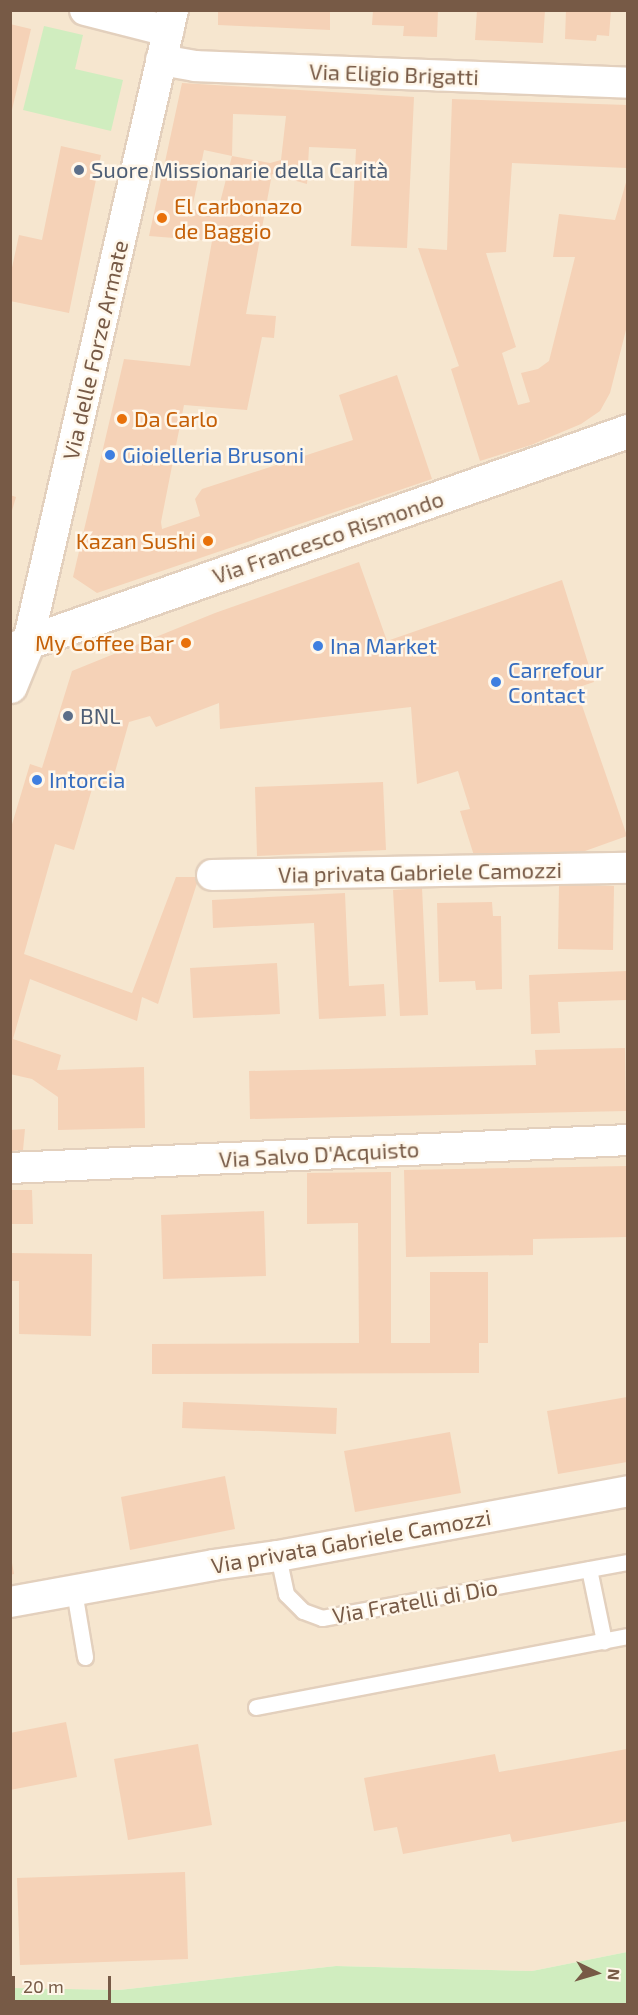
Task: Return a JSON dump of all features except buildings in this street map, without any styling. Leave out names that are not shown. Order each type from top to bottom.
[{"type":"street","points":[[85,10],[170,21]]},
{"type":"street","name":"Via delle Forze Armate","points":[[10,686],[170,21]]},
{"type":"street","name":"Via Eligio Brigatti","points":[[161,60],[195,66],[627,83]]},
{"type":"street","name":"Via Francesco Rismondo","points":[[19,646],[627,432]]},
{"type":"street","name":"Via privata Gabriele Camozzi","points":[[212,876],[627,868]]},
{"type":"street","name":"Via Salvo D'Acquisto","points":[[10,1167],[627,1140]]},
{"type":"street","name":"Via privata Gabriele Camozzi","points":[[74,1591],[213,1565],[278,1556],[627,1491]]},
{"type":"street","points":[[10,1602],[74,1591]]},
{"type":"lane","name":"Via Fratelli di Dio","points":[[278,1556],[286,1594],[303,1611],[322,1618],[627,1562]]},
{"type":"lane","points":[[589,1569],[604,1641]]},
{"type":"lane","points":[[74,1591],[85,1657]]},
{"type":"lane","points":[[256,1707],[627,1636]]},
{"type":"shaded area","points":[[10,11],[627,11],[627,426],[11,643]]},
{"type":"shaded area","points":[[627,436],[627,1952],[532,1971],[336,1966],[119,1990],[14,1988],[11,1997],[10,653]]},
{"type":"green space","points":[[44,26],[83,35],[75,69],[123,80],[111,131],[23,110]]},
{"type":"green space","points":[[627,1952],[627,2004],[11,2004],[14,1988],[119,1990],[336,1966],[532,1971]]},
{"type":"place","name":"Suore Missionarie della Carità","points":[[79,170]]},
{"type":"place","name":"El carbonazo de Baggio","points":[[162,218]]},
{"type":"place","name":"Da Carlo","points":[[122,419]]},
{"type":"place","name":"Gioielleria Brusoni","points":[[110,455]]},
{"type":"place","name":"Kazan Sushi","points":[[208,541]]},
{"type":"place","name":"My Coffee Bar","points":[[186,643]]},
{"type":"place","name":"Ina Market","points":[[318,646]]},
{"type":"place","name":"Carrefour Contact","points":[[496,682]]},
{"type":"place","name":"BNL","points":[[68,716]]},
{"type":"place","name":"Intorcia","points":[[37,780]]}]
